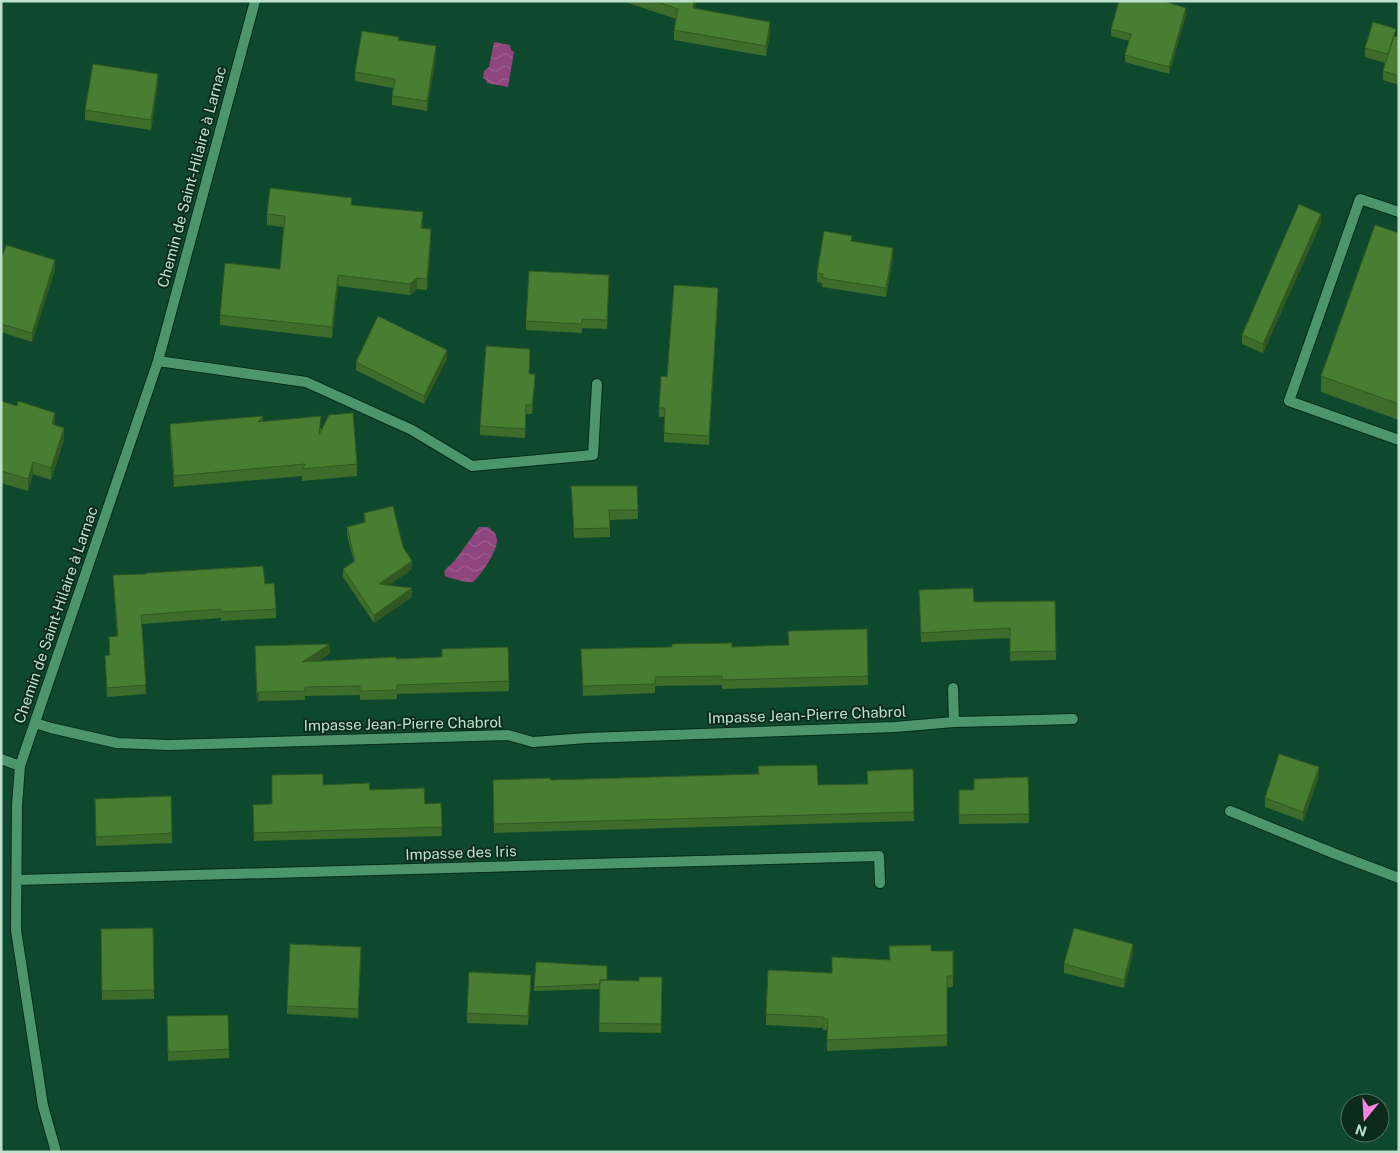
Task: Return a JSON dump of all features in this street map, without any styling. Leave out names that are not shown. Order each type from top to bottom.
[{"type":"street","name":"Chemin de Saint-Hilaire à Larnac","points":[[56,1152],[43,1106],[16,930],[17,805],[20,766],[158,360],[255,1]]},
{"type":"street","points":[[1399,212],[1360,199],[1288,401],[1399,440]]},
{"type":"street","points":[[158,360],[306,382],[412,430],[472,466],[593,455],[597,384]]},
{"type":"street","points":[[953,688],[954,722]]},
{"type":"street","name":"Impasse Jean-Pierre Chabrol","points":[[35,723],[117,743],[169,745],[508,735],[533,742],[587,738],[895,727],[954,722],[1073,719]]},
{"type":"street","points":[[1,759],[20,766]]},
{"type":"street","points":[[1230,811],[1399,878]]},
{"type":"street","name":"Impasse des Iris","points":[[16,880],[879,856],[880,882]]},
{"type":"water","points":[[494,42],[510,45],[511,50],[514,52],[508,87],[487,83],[483,78],[484,71],[489,67]]},
{"type":"water","points":[[479,527],[488,527],[495,533],[497,539],[494,551],[484,569],[473,582],[465,582],[445,576],[444,571],[456,559]]},
{"type":"building","points":[[655,1],[694,1],[693,8],[770,22],[766,46],[674,30],[678,9]]},
{"type":"building","points":[[1119,1],[1163,1],[1186,8],[1169,67],[1125,55],[1131,34],[1111,29]]},
{"type":"building","points":[[1373,22],[1396,29],[1388,54],[1365,48]]},
{"type":"building","points":[[362,31],[399,37],[398,40],[436,46],[427,101],[392,96],[395,79],[355,72]]},
{"type":"building","points":[[1394,36],[1399,38],[1399,76],[1383,71]]},
{"type":"building","points":[[93,64],[158,74],[151,120],[85,110]]},
{"type":"building","points":[[270,188],[352,198],[351,205],[423,212],[421,228],[431,229],[427,279],[417,278],[410,284],[338,275],[332,327],[220,315],[225,263],[280,269],[285,216],[267,214]]},
{"type":"building","points":[[1299,204],[1321,214],[1263,344],[1242,335]]},
{"type":"building","points":[[1375,225],[1399,233],[1399,404],[1321,376]]},
{"type":"building","points":[[824,231],[852,236],[851,241],[893,248],[886,288],[822,278],[823,274],[817,273]]},
{"type":"building","points":[[6,245],[55,260],[32,333],[1,324],[1,260]]},
{"type":"building","points":[[529,271],[609,275],[607,320],[582,319],[582,324],[526,321]]},
{"type":"building","points":[[674,285],[718,288],[709,436],[664,433],[665,408],[659,408],[661,376],[667,377]]},
{"type":"building","points":[[378,316],[447,350],[424,396],[356,362]]},
{"type":"building","points":[[486,346],[530,349],[529,374],[535,374],[532,405],[526,405],[525,429],[480,426]]},
{"type":"building","points":[[1,401],[17,406],[18,401],[55,413],[52,424],[64,428],[51,468],[33,462],[28,479],[1,471]]},
{"type":"building","points":[[353,413],[357,464],[302,469],[305,464],[174,476],[170,424],[263,416],[258,422],[321,416],[319,435],[329,415]]},
{"type":"building","points":[[571,486],[637,486],[638,510],[609,510],[610,528],[574,529]]},
{"type":"building","points":[[393,506],[403,547],[412,561],[379,584],[412,588],[374,615],[343,569],[355,561],[347,527],[366,522],[364,513]]},
{"type":"building","points":[[263,566],[265,584],[274,583],[276,609],[221,612],[221,609],[141,615],[146,685],[107,688],[105,656],[110,655],[109,637],[118,636],[113,575]]},
{"type":"building","points":[[973,588],[974,602],[1055,601],[1056,651],[1010,652],[1010,628],[921,633],[919,590]]},
{"type":"building","points":[[867,629],[868,676],[722,680],[722,676],[655,677],[655,684],[583,686],[581,649],[672,647],[672,644],[732,643],[732,647],[789,645],[788,631]]},
{"type":"building","points":[[330,644],[302,662],[396,657],[396,659],[442,657],[442,649],[508,647],[509,681],[397,685],[397,690],[360,691],[360,686],[305,687],[305,691],[257,693],[255,646]]},
{"type":"building","points":[[1279,754],[1319,767],[1303,812],[1265,798]]},
{"type":"building","points":[[817,765],[818,785],[868,784],[867,771],[913,769],[914,812],[494,824],[493,780],[759,774],[758,766]]},
{"type":"building","points":[[323,774],[323,785],[369,783],[370,790],[424,788],[425,804],[441,803],[442,827],[254,833],[253,805],[272,804],[272,775]]},
{"type":"building","points":[[1028,777],[1029,814],[959,815],[959,790],[974,790],[974,779]]},
{"type":"building","points":[[171,796],[172,833],[96,837],[95,799]]},
{"type":"building","points":[[153,928],[154,990],[102,991],[101,929]]},
{"type":"building","points":[[1074,928],[1133,944],[1124,980],[1064,964]]},
{"type":"building","points":[[290,944],[361,947],[358,1009],[287,1006]]},
{"type":"building","points":[[931,945],[931,951],[953,951],[953,976],[947,976],[947,1035],[827,1040],[828,1019],[823,1019],[824,1017],[766,1014],[768,970],[832,973],[832,957],[890,960],[889,946]]},
{"type":"building","points":[[536,962],[607,966],[607,980],[600,980],[600,984],[534,987]]},
{"type":"building","points":[[469,972],[531,975],[528,1016],[467,1013]]},
{"type":"building","points":[[639,977],[662,977],[661,1024],[599,1023],[600,980],[639,981]]},
{"type":"building","points":[[228,1015],[229,1049],[168,1052],[167,1016]]}]
